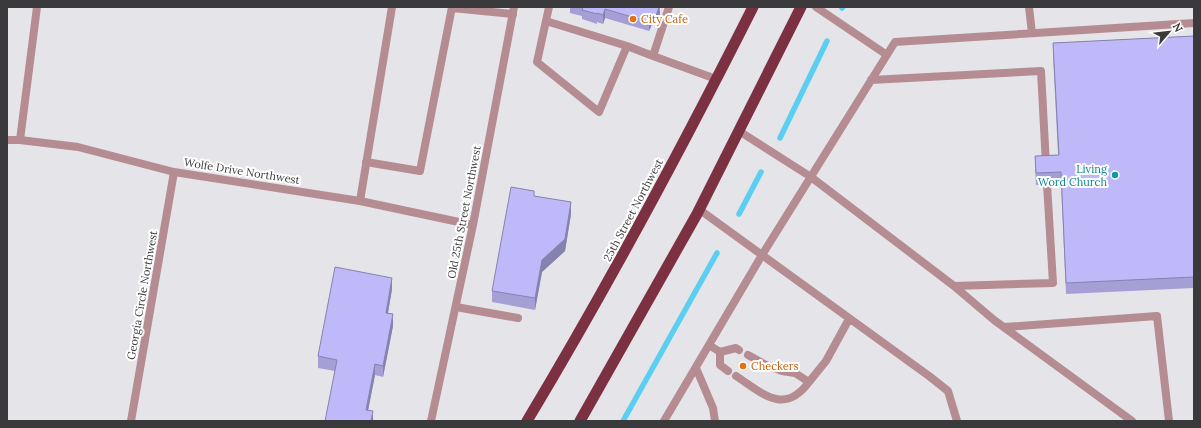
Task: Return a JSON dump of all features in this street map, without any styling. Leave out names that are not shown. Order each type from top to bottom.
[{"type":"highway","name":"25th Street Northwest","points":[[527,421],[622,257],[753,7]]},
{"type":"highway","points":[[580,421],[700,210],[801,7]]},
{"type":"street","points":[[20,140],[36,7]]},
{"type":"street","points":[[360,201],[392,7]]},
{"type":"street","points":[[366,162],[420,172],[452,7],[513,11]]},
{"type":"street","points":[[549,7],[537,62],[599,112],[627,46]]},
{"type":"street","points":[[653,56],[669,7]]},
{"type":"street","points":[[816,7],[888,55]]},
{"type":"street","points":[[1029,7],[1032,34]]},
{"type":"street","name":"Old 25th Street Northwest","points":[[431,421],[473,225],[513,11]]},
{"type":"street","points":[[546,21],[627,46],[716,79]]},
{"type":"street","points":[[664,421],[762,255],[896,42],[1194,23]]},
{"type":"street","points":[[871,80],[1041,70],[1046,167]]},
{"type":"street","points":[[739,131],[811,177],[954,286],[1004,327],[1132,421]]},
{"type":"street","name":"Wolfe Drive Northwest","points":[[7,140],[20,140],[78,147],[174,172],[360,201],[473,225]]},
{"type":"street","name":"Georgia Circle Northwest","points":[[131,421],[174,172]]},
{"type":"street","points":[[954,286],[1053,283],[1047,184]]},
{"type":"street","points":[[700,210],[948,391],[957,421]]},
{"type":"street","points":[[456,307],[518,318]]},
{"type":"street","points":[[1004,327],[1157,316],[1169,421]]},
{"type":"street","points":[[736,376],[767,396],[777,400],[788,400],[800,394],[826,361],[850,319]]},
{"type":"street","points":[[709,345],[720,352],[736,348],[739,350]]},
{"type":"street","points":[[720,352],[720,365],[728,371]]},
{"type":"street","points":[[748,355],[782,372],[795,373],[809,382]]},
{"type":"street","points":[[696,368],[713,408],[715,421]]},
{"type":"building","points":[[583,7],[659,7],[656,16],[652,15],[649,22],[605,9],[603,15],[597,14],[582,10]]},
{"type":"building","name":"Living Word Church","points":[[1194,36],[1194,277],[1066,283],[1061,172],[1036,173],[1035,156],[1059,155],[1053,43]]},
{"type":"building","points":[[511,187],[534,191],[534,196],[571,202],[565,239],[542,260],[535,298],[492,291]]},
{"type":"building","points":[[335,267],[392,278],[386,313],[393,314],[383,366],[375,364],[366,410],[373,411],[371,421],[325,421],[337,360],[318,356]]},
{"type":"waterway","points":[[780,138],[827,41]]},
{"type":"waterway","points":[[739,214],[761,172]]},
{"type":"waterway","points":[[623,421],[717,253]]},
{"type":"place","name":"City Cafe","points":[[633,19]]},
{"type":"place","name":"Living Word Church","points":[[1115,175]]},
{"type":"place","name":"Checkers","points":[[743,366]]}]
